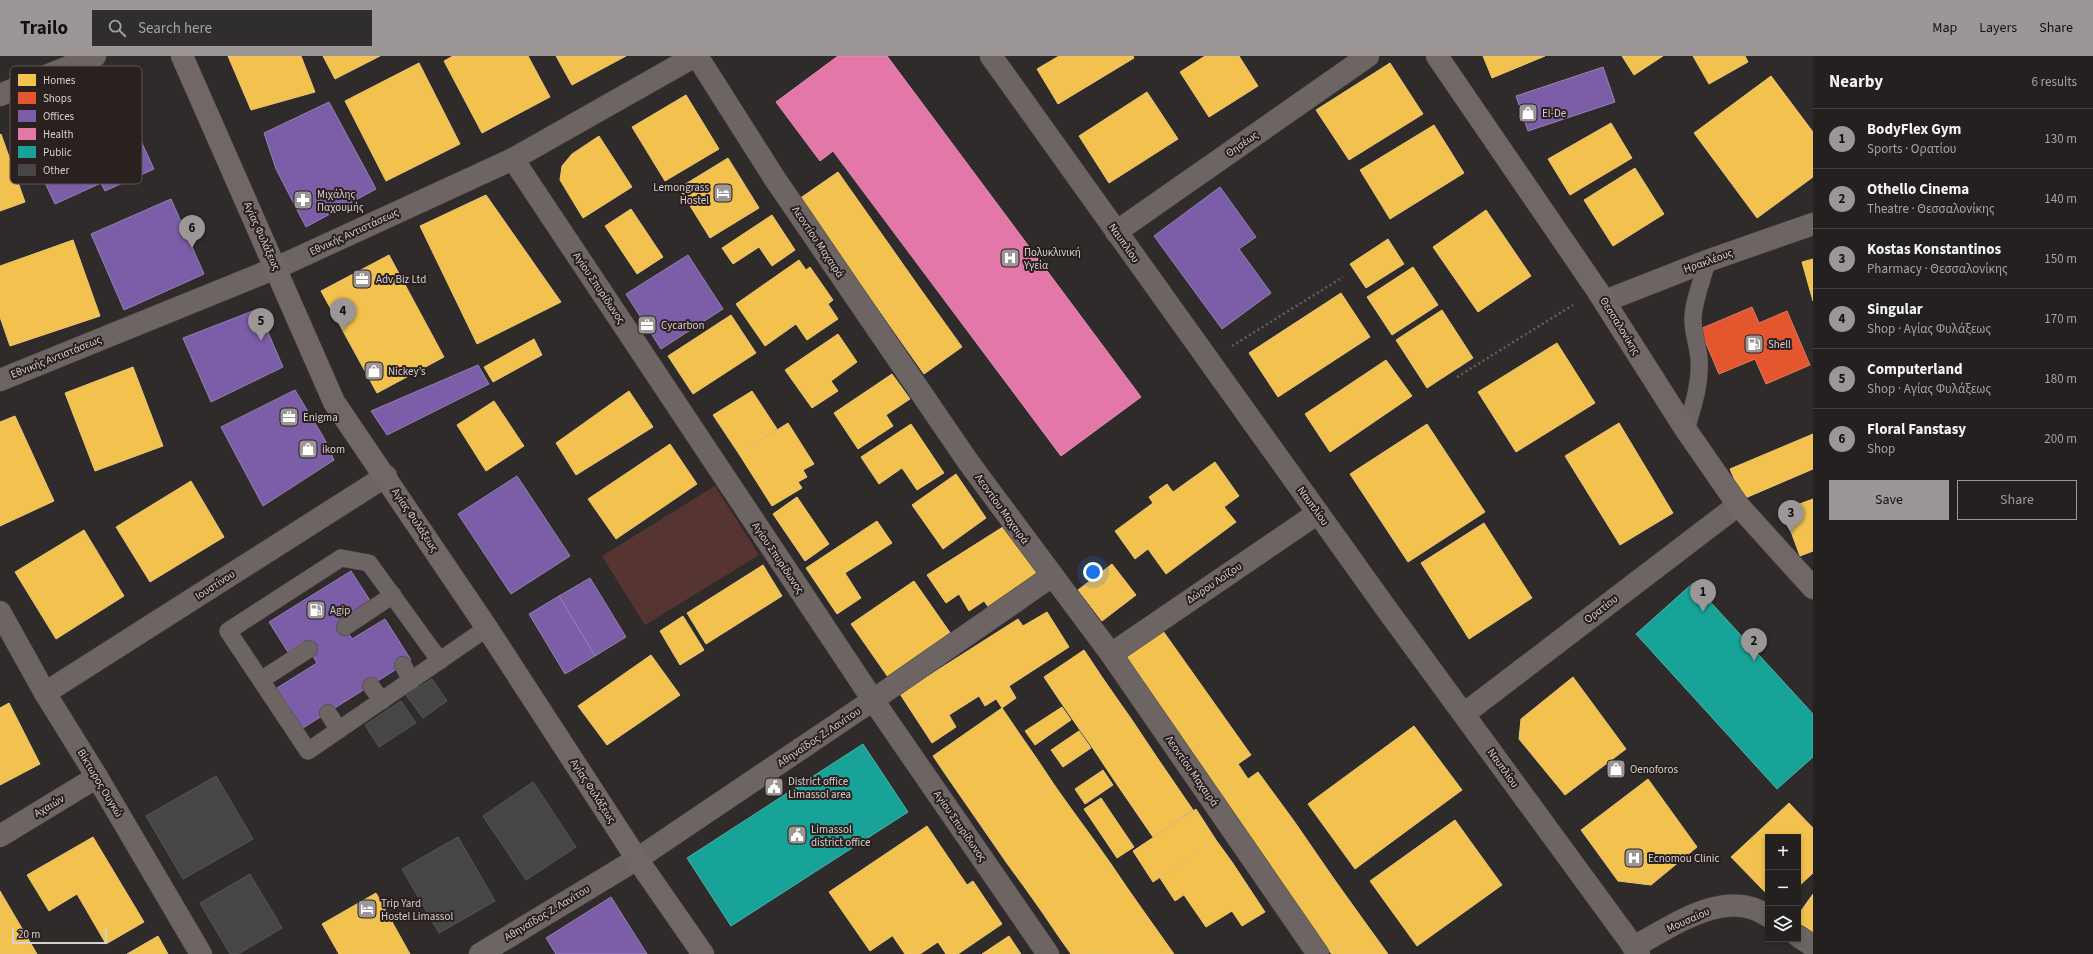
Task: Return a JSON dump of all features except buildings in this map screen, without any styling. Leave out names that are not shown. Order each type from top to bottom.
[{"type":"main road","name":"Αγίας Φυλάξεως","points":[[182,56],[334,402],[386,476],[637,859],[703,954]]},
{"type":"main road","name":"Θεσσαλονίκης","points":[[1437,56],[1601,296],[1686,430],[1738,505],[1810,581]]},
{"type":"street","points":[[71,66],[95,56]]},
{"type":"street","name":"Εθνικής Αντιστάσεως","points":[[0,380],[276,268],[513,159],[696,56]]},
{"type":"street","name":"Λεοντίου Μαχαιρά","points":[[696,56],[779,186],[969,463],[1110,654],[1318,954]]},
{"type":"street","name":"Ναυπλίου","points":[[991,56],[1208,361],[1636,950]]},
{"type":"street","name":"Θησέως","points":[[1116,232],[1368,56]]},
{"type":"street","points":[[0,95],[10,91]]},
{"type":"street","name":"Αγίου Σπυρίδωνος","points":[[513,159],[873,700],[1048,954]]},
{"type":"street","name":"Ηρακλέους","points":[[1601,296],[1813,224]]},
{"type":"street","name":"Ιουστίνου","points":[[45,693],[386,476]]},
{"type":"street","name":"Ορατίου","points":[[1464,714],[1738,505]]},
{"type":"street","name":"Δώρου Λοΐζου","points":[[1110,654],[1318,513]]},
{"type":"street","name":"Αθηναΐδος Ζ. Λανίτου","points":[[480,954],[637,859],[873,700],[1052,576]]},
{"type":"street","name":"Βίκτωρος Ουγκώ","points":[[0,612],[45,693],[97,777],[201,954]]},
{"type":"street","name":"Αχαιών","points":[[0,836],[97,777]]},
{"type":"street","name":"Μουσαίου","points":[[1636,950],[1699,913],[1722,906],[1745,905],[1765,915]]},
{"type":"street","points":[[1801,938],[1813,946]]},
{"type":"lane","points":[[1686,430],[1697,394],[1700,375],[1699,356],[1692,321],[1695,301],[1702,284],[1707,261]]},
{"type":"lane","points":[[440,661],[369,563],[341,558],[228,631],[308,751],[382,701],[411,680],[440,661],[487,628]]},
{"type":"lane","points":[[345,627],[373,618],[393,595]]},
{"type":"lane","points":[[261,680],[297,666],[309,649]]},
{"type":"lane","points":[[403,665],[411,680]]},
{"type":"lane","points":[[371,686],[382,701]]},
{"type":"lane","points":[[328,713],[339,730]]},
{"type":"path","points":[[1208,361],[1343,277]]},
{"type":"path","points":[[1457,377],[1601,296]]},
{"type":"shaded area","points":[[715,486],[759,555],[645,625],[602,556]]},
{"type":"place","name":"El-De","points":[[1528,113]]},
{"type":"place","name":"Lemongrass Hostel","points":[[723,193]]},
{"type":"place","name":"Μιχάλης Παχουμής","points":[[303,200]]},
{"type":"place","name":"Floral Fanstasy","points":[[192,248]]},
{"type":"place","name":"Πολυκλινική Υγεία","points":[[1010,258]]},
{"type":"place","name":"Adv Biz Ltd","points":[[362,279]]},
{"type":"place","name":"Cycarbon","points":[[647,325]]},
{"type":"place","name":"Singular","points":[[343,331]]},
{"type":"place","name":"Computerland","points":[[261,341]]},
{"type":"place","name":"Shell","points":[[1754,344]]},
{"type":"place","name":"Nickey’s","points":[[374,371]]},
{"type":"place","name":"Enigma","points":[[289,417]]},
{"type":"place","name":"ikom","points":[[308,449]]},
{"type":"place","name":"Kostas Konstantinos","points":[[1791,533]]},
{"type":"place","name":"Agip","points":[[316,610]]},
{"type":"place","name":"BodyFlex Gym","points":[[1703,612]]},
{"type":"place","name":"Othello Cinema","points":[[1754,661]]},
{"type":"place","name":"Oenoforos","points":[[1616,769]]},
{"type":"place","name":"District office Limassol area","points":[[774,787]]},
{"type":"place","name":"Limassol district office","points":[[797,835]]},
{"type":"place","name":"Ecnomou Clinic","points":[[1634,858]]},
{"type":"place","name":"Trip Yard Hostel Limassol","points":[[367,909]]}]
